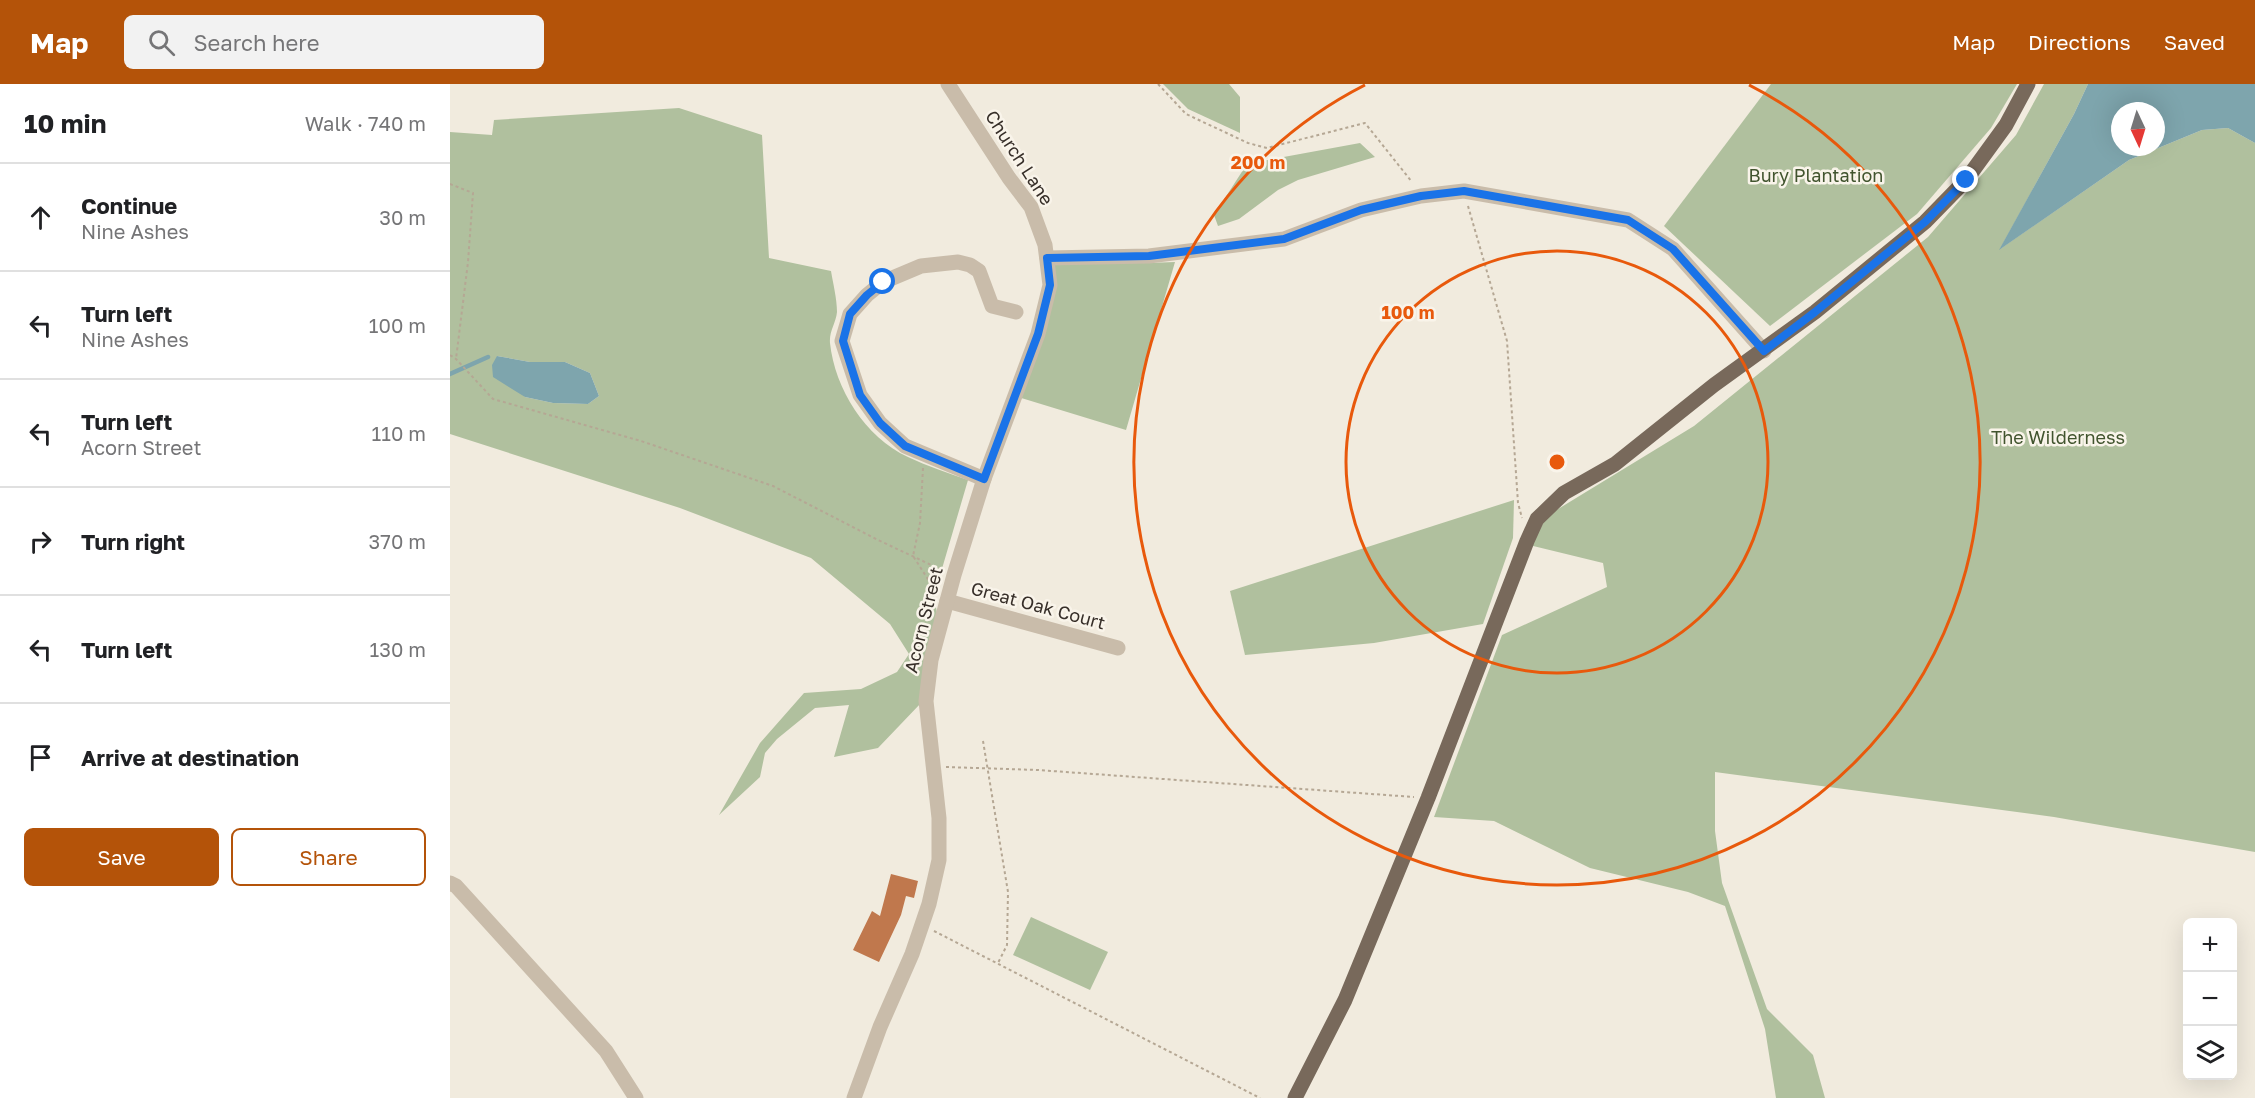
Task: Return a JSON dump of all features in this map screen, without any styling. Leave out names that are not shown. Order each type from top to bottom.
[{"type":"main road","points":[[1295,1098],[1345,1000],[1428,798],[1537,519],[1564,493],[1615,464],[1714,386],[1815,312],[1925,222],[1966,180],[2006,125],[2028,84]]},
{"type":"street","name":"Church Lane","points":[[948,84],[1031,207],[1045,245],[1047,258]]},
{"type":"street","points":[[1047,258],[1149,256],[1284,239],[1361,210],[1421,196],[1464,191],[1628,220],[1673,249],[1764,351]]},
{"type":"street","name":"Acorn Street","points":[[854,1098],[880,1027],[923,925],[939,860],[935,766],[926,701],[932,660],[947,599],[984,479],[1038,334],[1050,285],[1047,258]]},
{"type":"street","points":[[984,479],[905,446],[880,423],[860,395],[843,341],[850,314],[867,295],[883,282],[921,266],[958,262],[970,265],[979,272],[992,306],[1016,312]]},
{"type":"street","name":"Great Oak Court","points":[[947,599],[1118,648]]},
{"type":"street","points":[[450,883],[456,886],[606,1051],[636,1098]]},
{"type":"path","points":[[1158,84],[1186,114],[1248,143],[1267,148],[1365,123],[1421,196]]},
{"type":"path","points":[[450,184],[473,193],[468,262],[456,359]]},
{"type":"path","points":[[1464,191],[1507,341],[1518,503],[1527,541]]},
{"type":"path","points":[[450,355],[493,399],[641,441],[773,486],[954,575]]},
{"type":"path","points":[[924,454],[921,522],[913,556],[936,591],[947,599]]},
{"type":"path","points":[[982,741],[1008,892],[1007,945],[998,963]]},
{"type":"path","points":[[935,766],[1038,770],[1428,798]]},
{"type":"path","points":[[923,925],[1260,1098]]},
{"type":"green space","points":[[1163,84],[1229,84],[1240,97],[1240,133],[1188,109]]},
{"type":"green space","name":"Bury Plantation","points":[[1771,84],[2017,84],[1991,128],[1917,214],[1770,326],[1664,226]]},
{"type":"green space","name":"The Wilderness","points":[[2044,84],[2088,84],[2000,249],[2129,160],[2139,156],[2165,156],[2165,145],[2202,130],[2228,128],[2255,143],[2255,852],[2054,817],[1715,772],[1715,831],[1722,883],[1767,1009],[1813,1055],[1825,1098],[1776,1098],[1765,1029],[1725,906],[1688,892],[1590,868],[1494,821],[1434,817],[1502,635],[1607,587],[1603,563],[1525,544],[1545,517],[1694,426],[1928,237],[2016,135]]},
{"type":"green space","points":[[679,108],[762,135],[769,258],[831,271],[837,312],[830,343],[838,377],[855,410],[878,437],[893,448],[908,457],[968,480],[934,596],[937,613],[921,703],[878,748],[834,757],[849,705],[815,708],[777,739],[765,753],[760,777],[719,815],[760,743],[804,693],[861,689],[897,672],[909,654],[890,624],[811,558],[680,508],[450,434],[450,132],[492,135],[494,120]],"holes":[[[497,356],[530,362],[565,362],[590,373],[599,396],[588,404],[553,403],[525,397]]]},
{"type":"green space","points":[[1360,143],[1375,157],[1298,180],[1278,190],[1239,219],[1218,226],[1214,215],[1245,167],[1262,161]]},
{"type":"green space","points":[[1044,255],[1148,263],[1175,262],[1126,430],[1018,397],[1048,292]]},
{"type":"green space","points":[[1514,500],[1513,538],[1483,624],[1374,643],[1245,655],[1230,591]]},
{"type":"green space","points":[[1031,917],[1108,952],[1090,990],[1013,955]]},
{"type":"water","points":[[2088,84],[2255,84],[2255,143],[2228,128],[2202,130],[2165,145],[2165,102],[2111,102],[2111,156],[2139,156],[2129,160],[1999,250],[2074,114]]},
{"type":"water","points":[[497,356],[530,362],[565,362],[590,373],[599,396],[588,404],[553,403],[525,397],[493,377],[492,365]]},
{"type":"building","points":[[891,874],[918,881],[914,898],[906,896],[901,915],[879,962],[853,950],[872,911],[880,916]]},
{"type":"waterway","points":[[450,374],[488,357]]},
{"type":"route","points":[[883,282],[867,295],[850,314],[843,341],[860,395],[880,423],[905,446],[984,479],[1038,334],[1050,285],[1047,258],[1149,256],[1284,239],[1361,210],[1421,196],[1464,191],[1628,220],[1673,249],[1764,351],[1925,222],[1966,180]]}]
